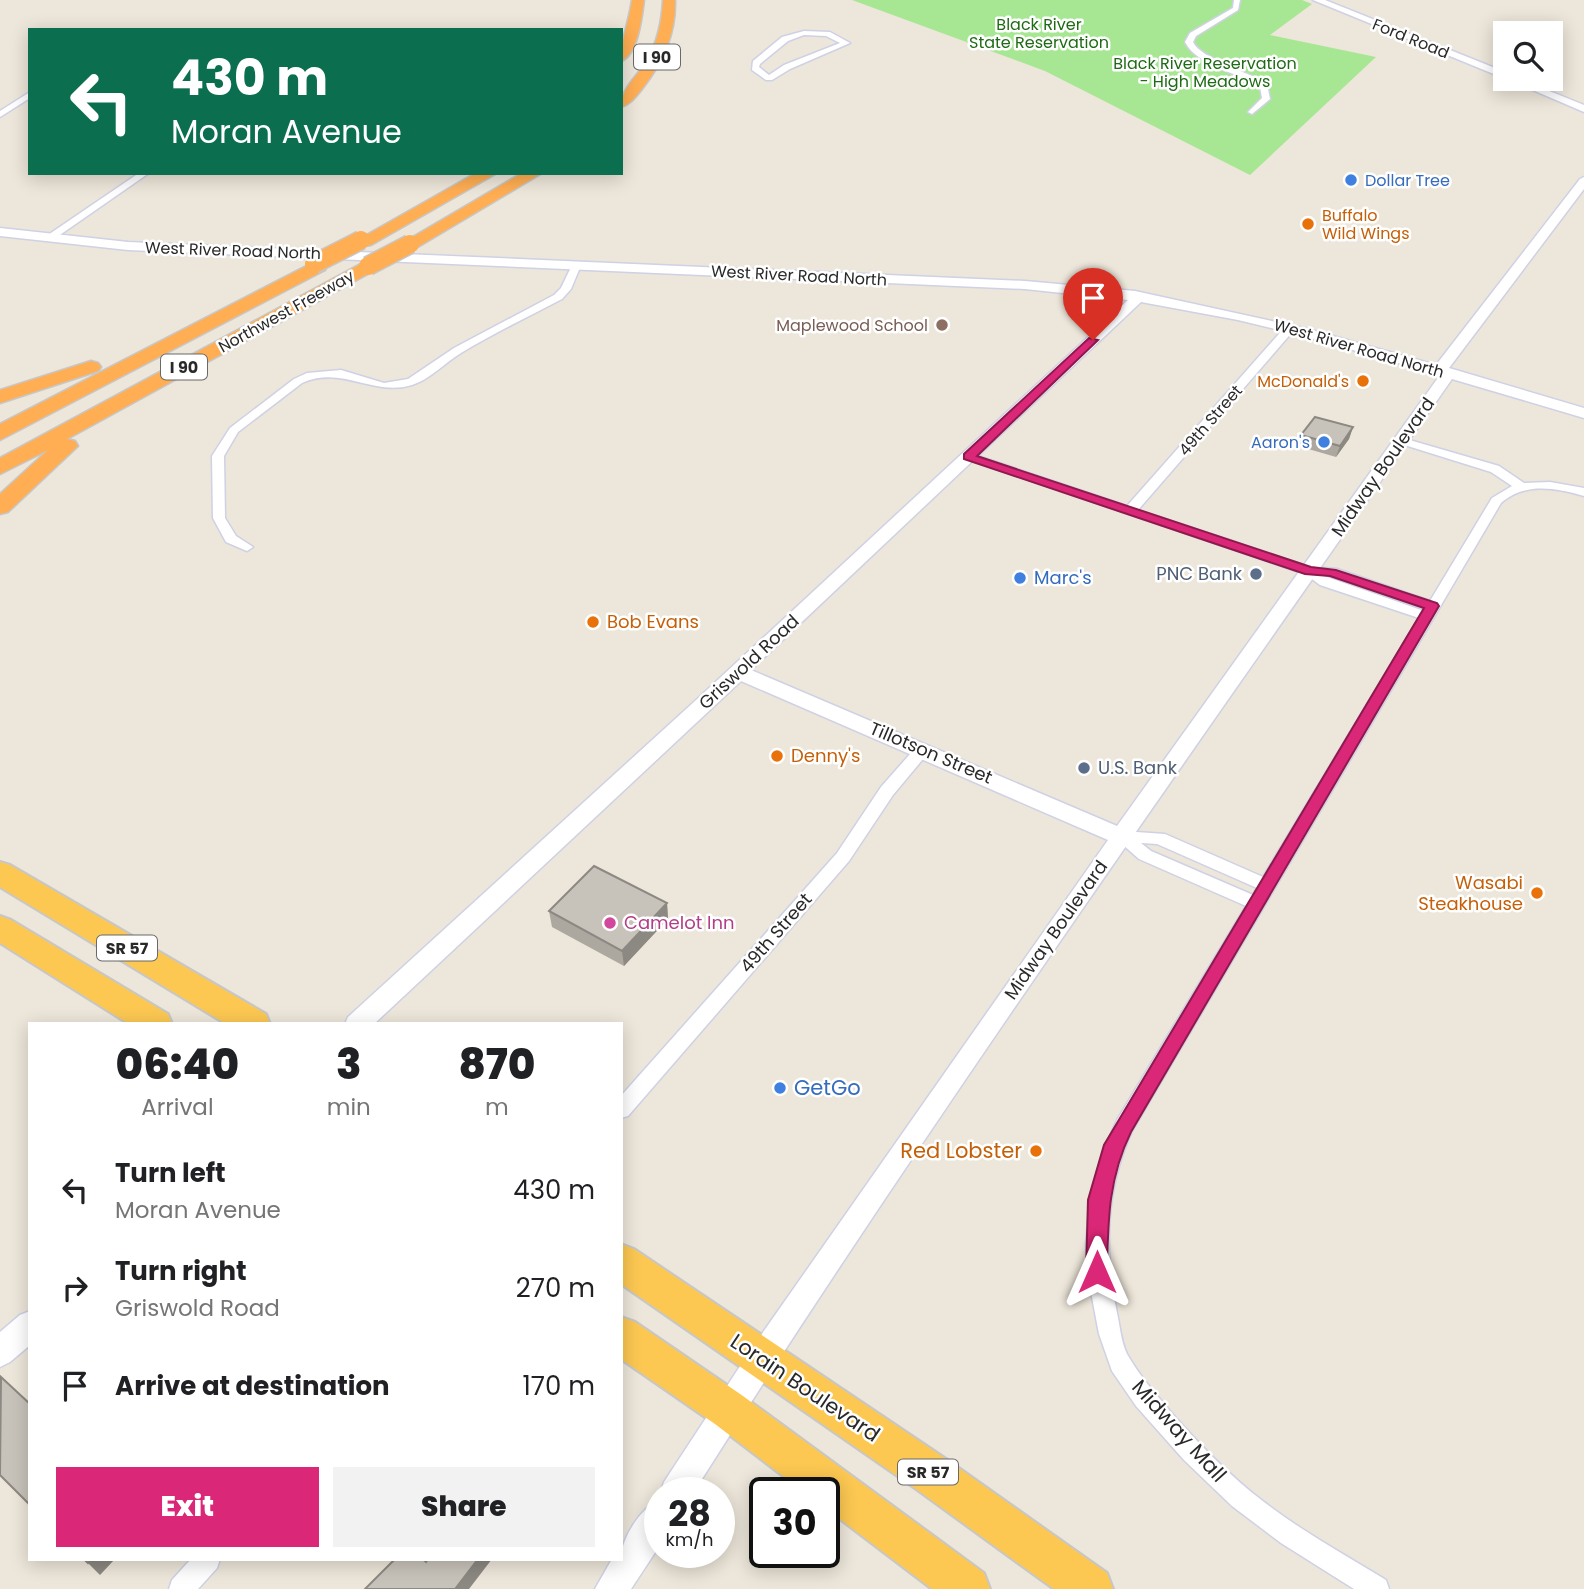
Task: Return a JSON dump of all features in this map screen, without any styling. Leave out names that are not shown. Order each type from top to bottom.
[{"type":"highway","name":"I 90","points":[[623,53],[634,30],[638,0]]},
{"type":"highway","name":"I 90","points":[[623,101],[639,83],[660,51],[667,30],[669,0]]},
{"type":"highway","name":"Northwest Freeway","points":[[0,433],[485,175]]},
{"type":"highway","name":"Northwest Freeway","points":[[0,467],[410,244],[531,175]]},
{"type":"highway","points":[[0,397],[63,378],[116,357],[316,265]]},
{"type":"highway","points":[[0,507],[45,463],[87,431],[287,316],[322,292]]},
{"type":"highway","name":"SR 57","points":[[0,873],[251,1022]]},
{"type":"highway","name":"SR 57","points":[[0,928],[153,1022]]},
{"type":"highway","name":"Lorain Boulevard","points":[[623,1263],[931,1474],[1091,1589]]},
{"type":"highway","points":[[623,1337],[729,1410],[968,1589]]},
{"type":"street","points":[[1237,0],[1236,9],[1193,35],[1189,42],[1200,56],[1248,75],[1264,86],[1266,99],[1252,112]]},
{"type":"street","name":"Ford Road","points":[[1317,0],[1493,71]]},
{"type":"street","points":[[821,33],[846,43],[777,72],[769,78],[754,66],[790,37],[821,33]]},
{"type":"street","points":[[1541,91],[1584,109]]},
{"type":"street","points":[[0,115],[28,95]]},
{"type":"street","points":[[51,237],[142,175]]},
{"type":"street","name":"Midway Boulevard","points":[[685,1477],[762,1358],[1122,836],[1402,442],[1443,372],[1584,181]]},
{"type":"street","name":"West River Road North","points":[[0,232],[128,246],[1039,286],[1135,295],[1203,307],[1290,328],[1584,413]]},
{"type":"street","points":[[247,547],[231,539],[219,517],[218,456],[234,430],[298,381],[311,375],[341,373],[384,387],[411,382],[458,351],[558,297],[566,289],[576,265]]},
{"type":"street","name":"Griswold Road","points":[[359,1022],[968,457],[1133,302],[1135,295]]},
{"type":"street","name":"49th Street","points":[[1130,511],[1290,328]]},
{"type":"street","points":[[1402,442],[1495,470],[1523,487]]},
{"type":"street","points":[[968,457],[1310,571],[1325,582],[1429,611]]},
{"type":"street","name":"Midway Mall","points":[[1377,1589],[1241,1499],[1138,1390],[1119,1361],[1097,1272],[1099,1200],[1111,1151],[1496,501],[1508,491],[1523,487],[1556,486],[1584,492]]},
{"type":"street","name":"Tillotson Street","points":[[738,672],[1122,836],[1145,855],[1258,904]]},
{"type":"street","name":"49th Street","points":[[623,1108],[843,857],[887,791],[923,749]]},
{"type":"street","name":"Tillotson Street","points":[[1122,836],[1158,838],[1269,886]]},
{"type":"street","points":[[0,1352],[28,1327]]},
{"type":"street","points":[[612,1589],[644,1540]]},
{"type":"street","points":[[181,1589],[206,1561]]},
{"type":"green space","name":"Black River Reservation - High Meadows","points":[[852,0],[1302,0],[1312,4],[1270,35],[1376,57],[1250,175],[1045,71]]},
{"type":"building","points":[[1315,417],[1353,427],[1340,446],[1301,435]]},
{"type":"building","name":"Camelot Inn","points":[[594,866],[667,903],[622,951],[549,911]]},
{"type":"building","points":[[1,1377],[28,1402],[28,1503],[0,1475]]},
{"type":"building","points":[[393,1561],[476,1561],[455,1589],[365,1589]]},
{"type":"place","name":"Dollar Tree","points":[[1351,180]]},
{"type":"place","name":"Buffalo Wild Wings","points":[[1308,224]]},
{"type":"place","name":"Maplewood School","points":[[942,325]]},
{"type":"place","name":"McDonald's","points":[[1363,381]]},
{"type":"place","name":"Aaron's","points":[[1324,442]]},
{"type":"place","name":"PNC Bank","points":[[1256,574]]},
{"type":"place","name":"Marc's","points":[[1020,578]]},
{"type":"place","name":"Bob Evans","points":[[593,622]]},
{"type":"place","name":"Denny's","points":[[777,756]]},
{"type":"place","name":"U.S. Bank","points":[[1084,768]]},
{"type":"place","name":"Wasabi Steakhouse","points":[[1537,893]]},
{"type":"place","name":"Camelot Inn","points":[[610,923]]},
{"type":"place","name":"GetGo","points":[[780,1088]]},
{"type":"place","name":"Red Lobster","points":[[1036,1151]]},
{"type":"route","points":[[1093,340],[968,457],[1310,571],[1332,572],[1432,606],[1111,1151],[1099,1200],[1097,1272]]},
{"type":"park label","name":"Black River State Reservation","points":[[1039,33]]}]
